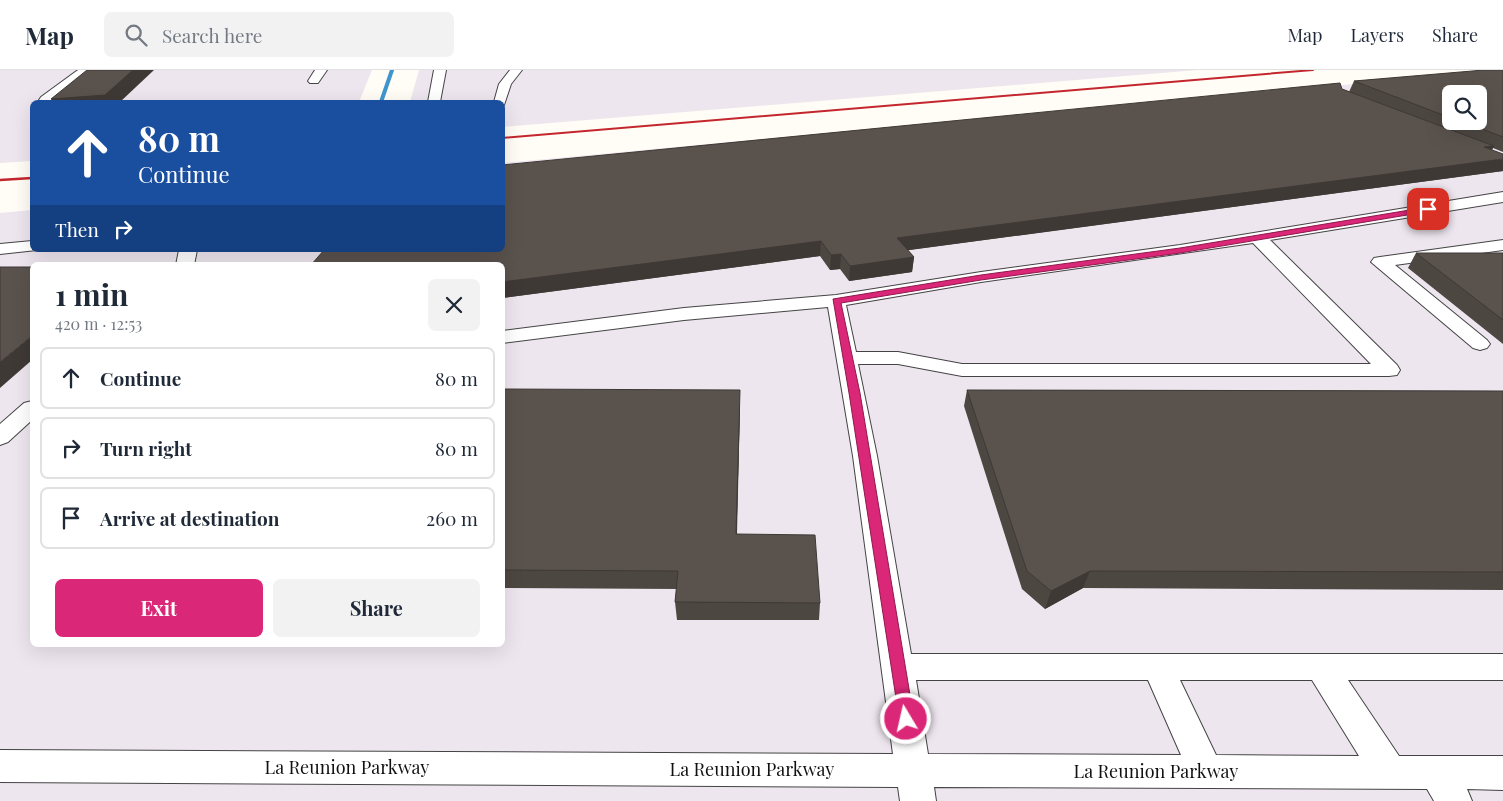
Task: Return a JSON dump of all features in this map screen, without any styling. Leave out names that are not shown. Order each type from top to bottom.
[{"type":"street","points":[[45,100],[85,70]]},
{"type":"street","points":[[314,81],[322,70]]},
{"type":"street","points":[[434,100],[440,70]]},
{"type":"street","points":[[501,100],[505,84],[516,70]]},
{"type":"street","points":[[505,337],[684,314],[836,301],[981,277],[1180,250],[1503,197]]},
{"type":"street","points":[[847,358],[898,358],[962,370],[1389,370],[1257,237]]},
{"type":"street","points":[[1480,344],[1380,262],[1503,245]]},
{"type":"street","points":[[0,249],[30,246]]},
{"type":"street","points":[[836,301],[865,456],[916,786]]},
{"type":"street","points":[[0,437],[30,410]]},
{"type":"street","points":[[898,667],[1503,667]]},
{"type":"street","points":[[1158,667],[1206,772]]},
{"type":"street","points":[[1321,667],[1390,772]]},
{"type":"street","name":"La Reunion Parkway","points":[[0,766],[916,786],[1206,772],[1390,772],[1445,787],[1503,773]]},
{"type":"shaded area","points":[[0,70],[372,70],[360,100],[30,100],[30,161],[0,163]]},
{"type":"shaded area","points":[[419,70],[1198,70],[505,127],[505,100],[411,100]]},
{"type":"shaded area","points":[[1503,70],[1503,801],[0,801],[0,213],[30,210],[30,252],[505,252],[505,163]]},
{"type":"building","points":[[87,70],[133,70],[105,95],[51,99]]},
{"type":"building","points":[[1503,70],[1503,137],[1485,130],[1487,130],[1487,85],[1442,85],[1442,115],[1354,81]]},
{"type":"building","points":[[1340,83],[1342,89],[1442,126],[1442,130],[1451,130],[1494,146],[1484,147],[1503,154],[1503,159],[897,238],[914,257],[850,266],[841,254],[831,255],[821,241],[505,282],[505,262],[314,262],[322,252],[505,252],[505,165]]},
{"type":"building","points":[[1416,253],[1503,253],[1503,320]]},
{"type":"building","points":[[0,267],[30,267],[30,338],[0,362]]},
{"type":"building","points":[[505,389],[740,390],[736,534],[815,535],[820,603],[675,602],[678,571],[505,570]]},
{"type":"building","points":[[967,390],[1503,391],[1503,572],[1090,571],[1051,591],[1027,571]]},
{"type":"waterway","points":[[382,100],[392,70]]},
{"type":"railway","points":[[505,138],[1313,70]]},
{"type":"railway","points":[[0,180],[30,178]]},
{"type":"route","points":[[906,719],[855,393],[836,301],[981,277],[1180,250],[1428,209]]}]
